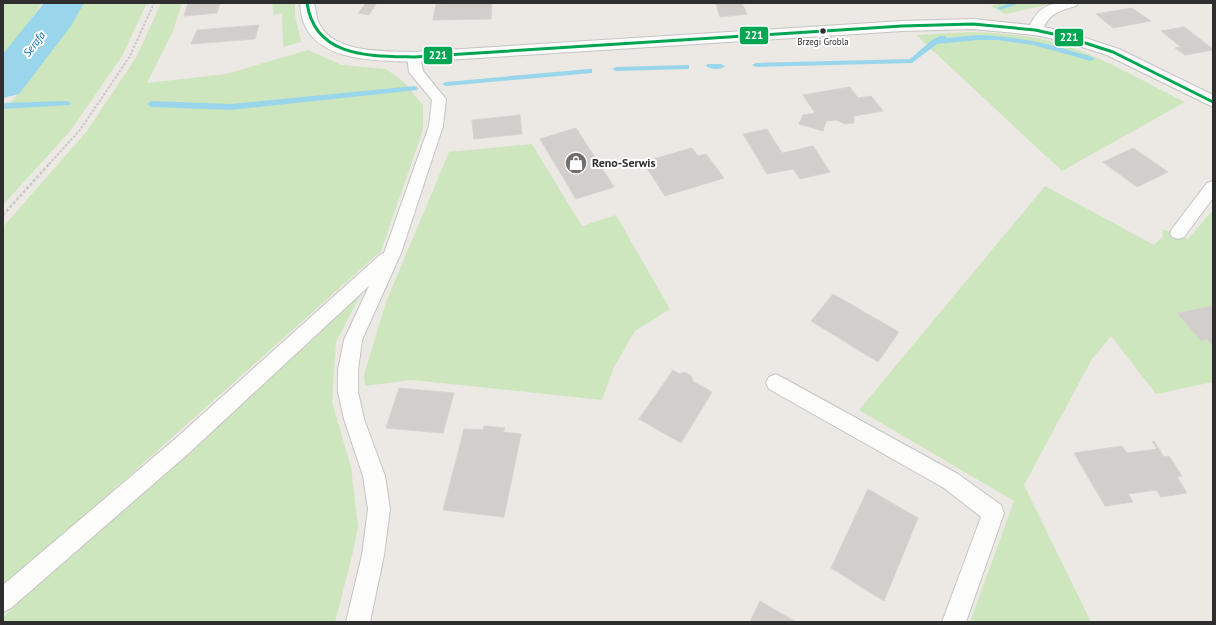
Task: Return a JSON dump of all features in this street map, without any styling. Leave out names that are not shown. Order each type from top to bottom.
[{"type":"street","points":[[307,3],[312,26],[322,39],[329,44],[353,53],[414,57],[902,26],[973,24],[1035,30],[1067,37],[1113,52],[1213,102]]},
{"type":"street","points":[[1035,30],[1040,17],[1052,8],[1071,3]]},
{"type":"lane","points":[[358,622],[373,555],[379,509],[374,476],[354,419],[349,399],[348,370],[353,340],[393,253],[436,126],[439,99],[416,72],[414,57]]},
{"type":"lane","points":[[1178,233],[1213,187]]},
{"type":"lane","points":[[3,600],[182,446],[393,253]]},
{"type":"lane","points":[[776,383],[951,481],[993,513],[954,622]]},
{"type":"path","points":[[3,215],[80,130],[130,56],[154,3]]},
{"type":"green space","points":[[3,3],[42,3],[3,63]]},
{"type":"green space","points":[[81,3],[147,3],[122,56],[71,130],[3,205],[3,111],[13,100]]},
{"type":"green space","points":[[161,3],[182,3],[173,31],[147,83],[226,74],[308,50],[342,65],[386,69],[404,82],[423,105],[423,130],[381,251],[92,509],[3,585],[3,227],[87,131],[137,56]]},
{"type":"green space","points":[[272,3],[295,3],[295,15],[301,42],[283,47],[282,13],[274,15]]},
{"type":"green space","points":[[1001,3],[1055,3],[1005,14],[991,6]]},
{"type":"green space","points":[[970,32],[1027,36],[1064,45],[1100,59],[1185,102],[1062,171],[916,35]]},
{"type":"green space","points":[[532,144],[582,226],[616,215],[670,309],[635,331],[614,367],[602,400],[412,380],[365,386],[364,375],[386,302],[449,152]]},
{"type":"green space","points":[[1045,186],[1154,245],[1163,236],[1162,229],[1188,239],[1213,210],[1213,382],[1156,394],[1111,336],[1092,359],[1024,485],[1091,622],[970,622],[1014,501],[859,410]]},
{"type":"green space","points":[[366,284],[336,342],[332,402],[351,467],[358,527],[335,622],[3,622],[3,617]]},
{"type":"building","points":[[188,3],[220,3],[217,13],[184,16]]},
{"type":"building","points":[[366,3],[376,4],[369,15],[358,13]]},
{"type":"building","points":[[492,3],[491,19],[433,20],[436,4]]},
{"type":"building","points":[[716,3],[742,3],[747,14],[720,17]]},
{"type":"building","points":[[1132,8],[1151,21],[1113,28],[1096,14]]},
{"type":"building","points":[[259,25],[255,39],[191,44],[197,30]]},
{"type":"building","points":[[1184,27],[1213,50],[1185,55],[1175,48],[1181,47],[1161,31]]},
{"type":"building","points":[[850,87],[858,98],[871,96],[883,111],[854,116],[854,123],[845,124],[836,120],[826,121],[823,131],[799,124],[803,115],[815,113],[803,95]]},
{"type":"building","points":[[520,115],[522,134],[474,139],[472,120]]},
{"type":"building","name":"Reno-Serwis","points":[[576,128],[614,187],[576,199],[540,139]]},
{"type":"building","points":[[767,129],[782,153],[813,146],[830,172],[800,179],[793,169],[767,174],[743,134]]},
{"type":"building","points":[[692,148],[698,156],[706,154],[724,178],[665,196],[643,162]]},
{"type":"building","points":[[1133,148],[1168,172],[1137,187],[1103,162]]},
{"type":"building","points":[[833,294],[899,332],[878,362],[811,321]]},
{"type":"building","points":[[1213,306],[1213,347],[1207,339],[1201,341],[1177,313]]},
{"type":"building","points":[[673,370],[679,374],[685,372],[691,376],[694,382],[712,392],[681,443],[639,419]]},
{"type":"building","points":[[399,388],[454,393],[443,433],[386,428]]},
{"type":"building","points":[[484,426],[505,428],[503,432],[521,434],[504,517],[443,510],[464,429],[483,430]]},
{"type":"building","points":[[1152,441],[1154,441],[1164,457],[1169,456],[1182,476],[1177,477],[1187,493],[1161,497],[1156,490],[1128,494],[1133,502],[1105,506],[1074,453],[1122,446],[1127,453],[1157,449]]},
{"type":"building","points":[[868,489],[918,518],[884,601],[831,568]]},
{"type":"building","points":[[760,601],[796,622],[750,622]]},
{"type":"waterway","name":"Serafa","points":[[3,84],[56,17],[64,3]]},
{"type":"waterway","points":[[1000,8],[1018,3]]},
{"type":"waterway","points":[[936,42],[978,37],[997,38],[1051,47],[1091,59]]},
{"type":"waterway","points":[[756,65],[912,61],[935,42],[943,38]]},
{"type":"waterway","points":[[710,66],[721,66]]},
{"type":"waterway","points":[[616,69],[686,67]]},
{"type":"waterway","points":[[446,84],[589,71]]},
{"type":"waterway","points":[[151,104],[231,107],[414,88]]},
{"type":"waterway","points":[[3,106],[67,103]]},
{"type":"transit line","name":"221","points":[[307,3],[311,21],[318,33],[329,43],[341,49],[356,53],[386,56],[414,57],[902,26],[973,24],[1035,30],[1067,37],[1113,52],[1213,102]]},
{"type":"place","name":"Brzegi Grobla","points":[[823,31]]},
{"type":"place","name":"Reno-Serwis","points":[[576,163]]}]
